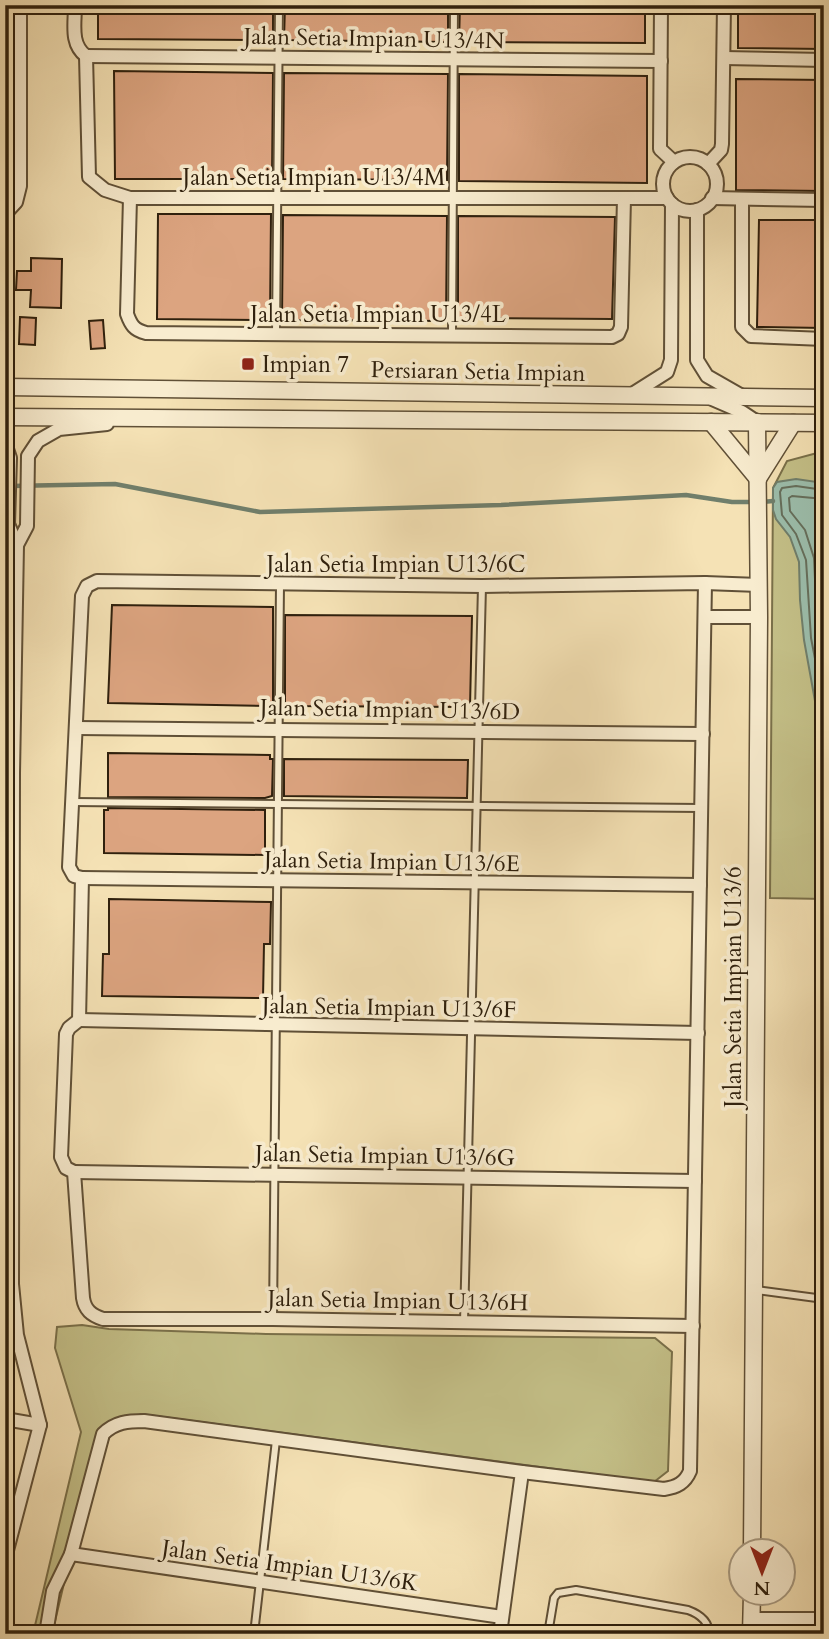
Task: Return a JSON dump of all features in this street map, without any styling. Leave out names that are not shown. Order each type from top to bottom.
[{"type":"street","points":[[5,214],[16,202],[20,186],[20,5]]},
{"type":"street","points":[[75,5],[74,41],[86,56]]},
{"type":"street","points":[[661,5],[660,149],[674,162]]},
{"type":"street","points":[[708,164],[722,144],[724,5]]},
{"type":"street","name":"Jalan Setia Impian U13/4N","points":[[86,56],[660,61]]},
{"type":"street","name":"Jalan Setia Impian U13/4M","points":[[86,56],[89,177],[105,190],[130,198],[624,198],[669,201]]},
{"type":"street","points":[[724,58],[824,60]]},
{"type":"street","points":[[5,106],[20,106]]},
{"type":"street","points":[[629,396],[667,372],[671,360],[673,257],[669,201],[663,184],[664,176],[674,162],[680,159],[695,158],[708,164],[716,178],[716,186],[712,198],[703,207],[683,210],[669,201]]},
{"type":"street","name":"Jalan Setia Impian U13/4L","points":[[130,198],[127,314],[131,325],[137,331],[612,337],[618,334],[621,327],[624,198]]},
{"type":"street","points":[[712,198],[824,200]]},
{"type":"street","points":[[742,198],[741,327],[751,336],[824,339]]},
{"type":"street","points":[[697,210],[697,360],[706,376],[744,397]]},
{"type":"street","points":[[673,257],[698,257]]},
{"type":"street","name":"Persiaran Setia Impian","points":[[5,387],[824,398]]},
{"type":"street","points":[[705,397],[731,406],[757,422]]},
{"type":"street","points":[[5,417],[824,423]]},
{"type":"street","points":[[11,546],[27,526],[29,456],[38,441],[59,429],[149,420]]},
{"type":"street","points":[[711,422],[758,483],[793,423]]},
{"type":"street","name":"Jalan Setia Impian U13/6","points":[[752,1538],[759,617],[757,422]]},
{"type":"street","points":[[5,443],[10,458],[8,524],[11,546],[9,1010],[12,1284],[17,1335],[40,1425],[6,1552]]},
{"type":"street","name":"Jalan Setia Impian U13/6C","points":[[77,728],[82,596],[87,586],[97,581],[482,586],[705,583],[759,585]]},
{"type":"street","points":[[46,1634],[54,1591],[71,1554],[103,1434],[110,1427],[132,1421],[664,1489],[687,1479],[690,1471],[693,1326],[705,583]]},
{"type":"street","points":[[705,617],[759,617]]},
{"type":"street","points":[[74,1172],[66,1168],[61,1157],[66,1034],[79,1020],[82,878],[74,876],[69,867],[77,728]]},
{"type":"street","name":"Jalan Setia Impian U13/6D","points":[[77,728],[703,734]]},
{"type":"street","name":"Jalan Setia Impian U13/6E","points":[[82,878],[700,885]]},
{"type":"street","name":"Jalan Setia Impian U13/6F","points":[[79,1020],[698,1033]]},
{"type":"street","name":"Jalan Setia Impian U13/6G","points":[[74,1172],[695,1181]]},
{"type":"street","name":"Jalan Setia Impian U13/6H","points":[[74,1172],[85,1306],[89,1313],[103,1319],[693,1326]]},
{"type":"street","points":[[5,1419],[40,1425]]},
{"type":"street","points":[[500,1634],[522,1472]]},
{"type":"street","name":"Jalan Setia Impian U13/6K","points":[[71,1554],[502,1618]]},
{"type":"street","points":[[752,1608],[751,1626],[824,1619]]},
{"type":"lane","points":[[276,334],[279,5]]},
{"type":"lane","points":[[452,335],[454,5]]},
{"type":"lane","points":[[273,1319],[280,584]]},
{"type":"lane","points":[[464,1322],[482,586]]},
{"type":"lane","points":[[73,802],[702,808]]},
{"type":"lane","points":[[754,1290],[824,1299]]},
{"type":"lane","points":[[254,1634],[276,1440]]},
{"type":"lane","points":[[548,1634],[554,1598],[558,1593],[576,1590],[688,1610],[699,1614],[709,1629],[709,1634]]},
{"type":"shaded area","points":[[824,453],[824,899],[770,898],[773,488],[787,461]]},
{"type":"shaded area","points":[[82,1325],[109,1329],[266,1334],[655,1338],[672,1352],[668,1471],[654,1482],[141,1414],[112,1428],[65,1579],[52,1634],[33,1634],[81,1432],[55,1348],[57,1327]]},
{"type":"water","points":[[796,479],[824,483],[824,721],[815,701],[804,640],[799,562],[790,537],[776,519],[773,510],[773,488],[777,482]]},
{"type":"building","points":[[98,5],[273,5],[273,40],[98,39]]},
{"type":"building","points":[[285,5],[448,5],[448,42],[284,40]]},
{"type":"building","points":[[460,5],[645,5],[645,43],[459,42]]},
{"type":"building","points":[[738,5],[824,5],[824,49],[738,48]]},
{"type":"building","points":[[114,71],[273,73],[272,179],[115,179]]},
{"type":"building","points":[[284,73],[448,74],[447,180],[283,179]]},
{"type":"building","points":[[459,74],[647,76],[647,183],[459,181]]},
{"type":"building","points":[[736,79],[824,80],[824,191],[736,190]]},
{"type":"building","points":[[158,214],[271,214],[270,320],[157,319]]},
{"type":"building","points":[[283,215],[447,216],[446,321],[282,320]]},
{"type":"building","points":[[458,216],[615,217],[612,319],[458,318]]},
{"type":"building","points":[[759,220],[824,220],[824,328],[757,327]]},
{"type":"building","points":[[31,258],[62,259],[61,308],[30,307],[31,290],[16,290],[17,271],[31,271]]},
{"type":"building","points":[[20,317],[36,318],[35,345],[19,344]]},
{"type":"building","points":[[103,320],[105,348],[91,349],[89,321]]},
{"type":"building","points":[[112,605],[273,607],[273,706],[108,703]]},
{"type":"building","points":[[285,615],[472,616],[470,707],[285,706]]},
{"type":"building","points":[[108,753],[270,755],[270,759],[273,759],[272,796],[108,797]]},
{"type":"building","points":[[284,759],[468,760],[467,798],[284,796]]},
{"type":"building","points":[[104,810],[265,810],[265,855],[104,853]]},
{"type":"building","points":[[109,899],[271,902],[270,944],[264,944],[263,998],[102,996],[103,954],[109,954]]},
{"type":"waterway","points":[[10,486],[115,484],[260,512],[501,505],[686,495],[732,502],[753,502]]},
{"type":"waterway","points":[[762,502],[773,501]]},
{"type":"place","name":"Impian 7","points":[[248,364]]}]
